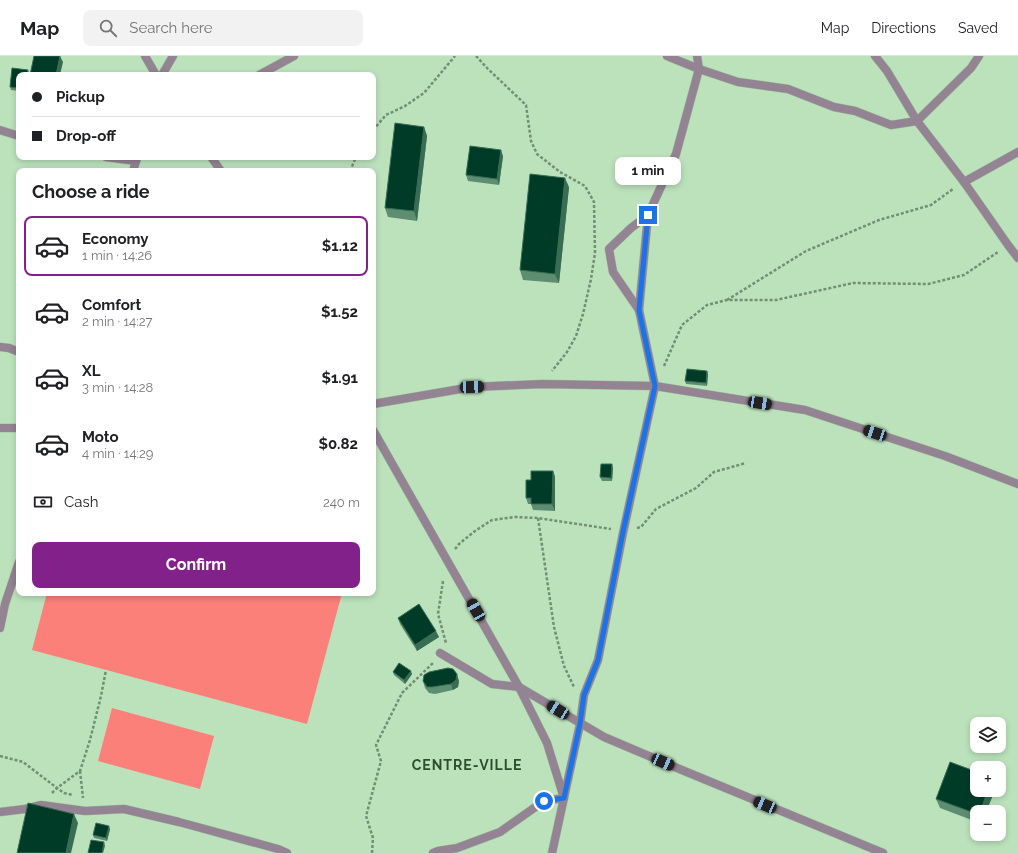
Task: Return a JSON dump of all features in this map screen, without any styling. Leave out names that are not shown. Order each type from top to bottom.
[{"type":"street","points":[[145,56],[154,72]]},
{"type":"street","points":[[164,72],[174,56]]},
{"type":"street","points":[[265,72],[294,56]]},
{"type":"street","points":[[667,56],[699,69],[738,82],[788,89],[834,107],[855,111],[891,125],[917,121],[971,68],[979,56]]},
{"type":"street","points":[[552,853],[580,724],[584,695],[598,660],[623,532],[655,386],[639,310],[648,215],[676,154],[699,69],[697,56]]},
{"type":"street","points":[[875,56],[887,71],[917,121],[964,182],[1018,258]]},
{"type":"street","points":[[0,130],[16,135]]},
{"type":"street","points":[[964,182],[1018,152]]},
{"type":"street","points":[[639,310],[613,272],[609,249],[631,228],[648,215]]},
{"type":"street","points":[[0,347],[10,348],[16,347]]},
{"type":"street","points":[[10,348],[16,351]]},
{"type":"street","points":[[376,403],[472,387],[542,384],[655,386],[805,410],[945,456],[1018,484]]},
{"type":"street","points":[[0,428],[16,428]]},
{"type":"street","points":[[376,435],[520,687],[547,743],[564,798]]},
{"type":"street","points":[[0,628],[5,604],[16,571]]},
{"type":"street","points":[[440,653],[492,684],[520,687],[604,737],[883,853]]},
{"type":"street","points":[[433,853],[457,848],[500,832],[544,801],[564,798]]},
{"type":"street","points":[[0,812],[41,806],[85,811],[124,809],[179,822],[278,849],[287,853]]},
{"type":"path","points":[[376,127],[386,116],[405,106],[424,93],[455,56]]},
{"type":"path","points":[[476,56],[526,105],[531,141],[537,154],[560,172],[585,186],[594,202],[595,253],[583,314],[576,336],[567,352],[542,384]]},
{"type":"path","points":[[727,300],[806,251],[879,220],[930,205],[964,182]]},
{"type":"path","points":[[655,386],[682,325],[707,304],[727,300],[776,300],[852,283],[928,284],[964,275],[1008,245]]},
{"type":"path","points":[[372,853],[373,838],[366,816],[381,761],[376,745],[402,693],[432,664],[446,644],[438,614],[447,559],[459,544],[492,520],[515,517],[538,518],[623,532],[641,527],[656,509],[696,488],[714,472],[746,463]]},
{"type":"path","points":[[538,518],[554,627],[564,666],[582,705]]},
{"type":"path","points":[[85,811],[80,771],[90,740],[106,670]]},
{"type":"path","points":[[0,756],[23,762],[64,793],[83,798]]},
{"type":"path","points":[[41,806],[57,788],[80,771]]},
{"type":"shaded area","points":[[46,596],[341,596],[307,724],[32,650]]},
{"type":"shaded area","points":[[112,708],[214,736],[200,789],[98,761]]},
{"type":"building","points":[[34,56],[60,56],[57,72],[31,72]]},
{"type":"building","points":[[12,68],[28,70],[28,72],[16,72],[16,88],[10,87]]},
{"type":"building","points":[[395,123],[424,127],[414,211],[385,208]]},
{"type":"building","points":[[470,146],[501,150],[497,179],[466,175]]},
{"type":"building","points":[[530,174],[565,178],[555,274],[520,270]]},
{"type":"building","points":[[687,369],[707,371],[706,383],[685,381]]},
{"type":"building","points":[[601,464],[612,464],[611,478],[600,477]]},
{"type":"building","points":[[531,471],[553,471],[552,504],[531,504],[531,498],[526,498],[526,480],[531,480]]},
{"type":"building","points":[[419,604],[436,631],[415,645],[398,618]]},
{"type":"building","points":[[399,663],[411,671],[404,680],[393,672]]},
{"type":"building","points":[[448,668],[453,669],[457,674],[456,680],[451,684],[427,687],[423,681],[424,675],[429,672]]},
{"type":"building","points":[[950,762],[970,769],[970,797],[985,797],[983,805],[970,805],[970,811],[936,799]]},
{"type":"building","points":[[28,803],[74,814],[66,853],[17,853]]},
{"type":"building","points":[[96,823],[109,826],[106,838],[93,835]]},
{"type":"building","points":[[91,840],[104,842],[102,853],[88,853]]},
{"type":"district","name":"CENTRE-VILLE","points":[[467,765]]},
{"type":"route","points":[[544,801],[564,798],[580,724],[584,695],[598,660],[623,532],[655,386],[639,310],[648,215]]}]
